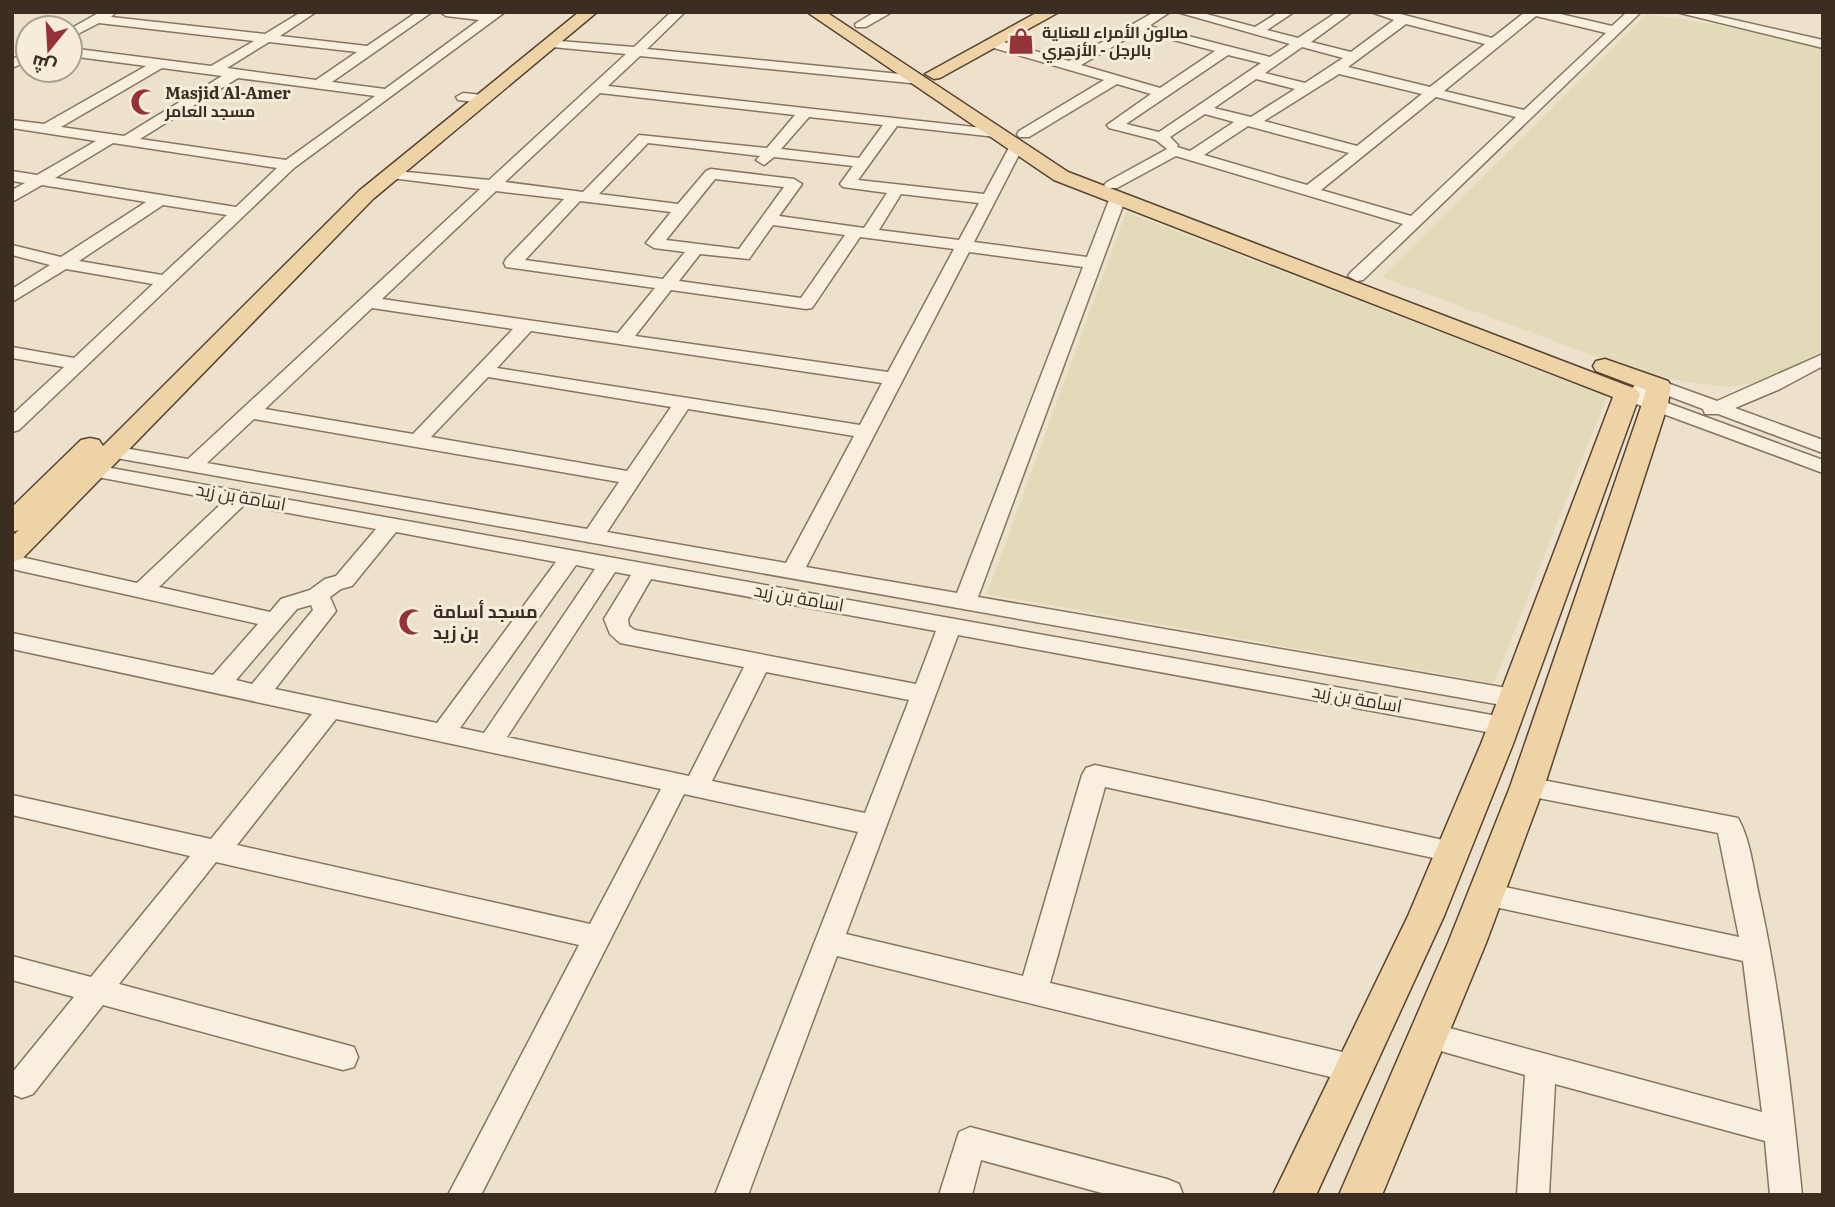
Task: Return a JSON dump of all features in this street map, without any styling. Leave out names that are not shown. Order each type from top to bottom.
[{"type":"main road","points":[[12,553],[366,195],[570,12]]},
{"type":"main road","points":[[12,523],[344,193],[472,98],[552,43],[589,12]]},
{"type":"main road","points":[[815,12],[926,73],[996,133],[1020,140]]},
{"type":"main road","points":[[843,12],[1020,140],[1061,176],[1357,276],[1647,395]]},
{"type":"main road","points":[[926,73],[1037,13]]},
{"type":"main road","points":[[926,73],[992,43],[1037,13]]},
{"type":"main road","points":[[1114,192],[1647,395]]},
{"type":"main road","points":[[1294,1195],[1426,915],[1508,712],[1647,395]]},
{"type":"main road","points":[[1360,1195],[1486,894],[1527,787],[1647,395]]},
{"type":"street","points":[[214,71],[310,12]]},
{"type":"street","points":[[320,84],[426,12]]},
{"type":"street","points":[[446,12],[495,15]]},
{"type":"street","points":[[192,466],[678,12]]},
{"type":"street","points":[[861,24],[886,12]]},
{"type":"street","points":[[1070,66],[1164,12]]},
{"type":"street","points":[[1183,12],[1354,57]]},
{"type":"street","points":[[1258,31],[1288,12]]},
{"type":"street","points":[[1160,137],[1346,12]]},
{"type":"street","points":[[1377,12],[1495,43]]},
{"type":"street","points":[[1310,191],[1534,12],[1615,31]]},
{"type":"street","points":[[1357,276],[1635,12]]},
{"type":"street","points":[[1682,12],[1823,44]]},
{"type":"street","points":[[1709,12],[1823,38]]},
{"type":"street","points":[[84,25],[100,14],[165,27],[370,50]]},
{"type":"street","points":[[12,426],[289,165],[495,15]]},
{"type":"street","points":[[165,27],[183,17]]},
{"type":"street","points":[[1193,156],[1337,69],[1404,19]]},
{"type":"street","points":[[1138,27],[1272,62]]},
{"type":"street","points":[[552,43],[926,73]]},
{"type":"street","points":[[992,43],[1159,92]]},
{"type":"street","points":[[1174,151],[1170,142],[1160,137],[1114,125],[1159,92],[1226,50]]},
{"type":"street","points":[[84,54],[387,93]]},
{"type":"street","points":[[47,129],[159,64]]},
{"type":"street","points":[[1337,69],[1527,115]]},
{"type":"street","points":[[12,197],[235,74]]},
{"type":"street","points":[[1254,74],[1307,88]]},
{"type":"street","points":[[793,571],[1020,140],[1115,79]]},
{"type":"street","points":[[597,89],[996,133]]},
{"type":"street","points":[[1202,109],[1360,151]]},
{"type":"street","points":[[749,179],[804,112]]},
{"type":"street","points":[[893,122],[848,184],[988,199]]},
{"type":"street","points":[[12,124],[289,165]]},
{"type":"street","points":[[863,163],[644,138],[512,263],[806,304],[897,189]]},
{"type":"street","points":[[965,601],[1093,264],[1114,192],[1174,151],[1414,222]]},
{"type":"street","points":[[391,173],[682,209]]},
{"type":"street","points":[[711,174],[794,184],[743,255],[654,243],[682,209],[711,174]]},
{"type":"street","points":[[12,176],[240,212]]},
{"type":"street","points":[[12,297],[161,199]]},
{"type":"street","points":[[770,220],[1093,264]]},
{"type":"street","points":[[623,339],[696,249]]},
{"type":"street","points":[[12,250],[63,263],[166,281]]},
{"type":"street","points":[[368,302],[894,379]]},
{"type":"street","points":[[417,441],[527,325]]},
{"type":"street","points":[[12,352],[78,364]]},
{"type":"street","points":[[1693,418],[1773,385],[1823,359]]},
{"type":"street","points":[[483,371],[866,432]]},
{"type":"street","points":[[1647,395],[1718,407],[1823,447]]},
{"type":"street","points":[[1647,395],[1693,418],[1823,467]]},
{"type":"street","points":[[593,536],[683,403]]},
{"type":"street","points":[[250,412],[632,478]]},
{"type":"street","name":"اسامة بن زید","points":[[112,452],[965,601],[1508,712]]},
{"type":"street","name":"اسامة بن زید","points":[[94,471],[950,626],[1508,712]]},
{"type":"street","points":[[142,591],[240,497]]},
{"type":"street","points":[[218,685],[289,604],[318,596],[350,575],[392,524]]},
{"type":"street","points":[[443,733],[571,556]]},
{"type":"street","points":[[12,562],[273,620]]},
{"type":"street","points":[[490,743],[609,564]]},
{"type":"street","points":[[645,571],[616,620],[618,629],[628,637],[924,694]]},
{"type":"street","points":[[550,585],[590,593]]},
{"type":"street","points":[[258,694],[325,611],[318,596]]},
{"type":"street","points":[[731,1195],[950,626]]},
{"type":"street","points":[[12,641],[874,825]]},
{"type":"street","points":[[464,1195],[597,937],[758,663]]},
{"type":"street","points":[[22,1084],[330,709]]},
{"type":"street","points":[[1033,991],[1095,775],[1452,851]]},
{"type":"street","points":[[1527,787],[1729,825],[1748,901],[1780,1131],[1786,1195]]},
{"type":"street","points":[[12,806],[597,937]]},
{"type":"street","points":[[1486,894],[1755,952]]},
{"type":"street","points":[[829,942],[1355,1069]]},
{"type":"street","points":[[12,968],[343,1057]]},
{"type":"street","points":[[1427,1035],[1780,1131]]},
{"type":"street","points":[[1533,1195],[1541,1066]]},
{"type":"street","points":[[955,1195],[970,1142],[1167,1195]]},
{"type":"shaded area","points":[[1647,14],[1725,26],[1823,48],[1823,353],[1762,382],[1728,387],[1635,371],[1382,277]]},
{"type":"shaded area","points":[[1126,212],[1607,396],[1494,683],[987,594]]},
{"type":"place","name":"صالون الأمراء للعناية بالرجل - الأزهري","points":[[1021,41]]},
{"type":"place","name":"Masjid Al-Amer مسجد العامر","points":[[144,102]]},
{"type":"place","name":"مسجد أسامة بن زيد","points":[[412,622]]}]
